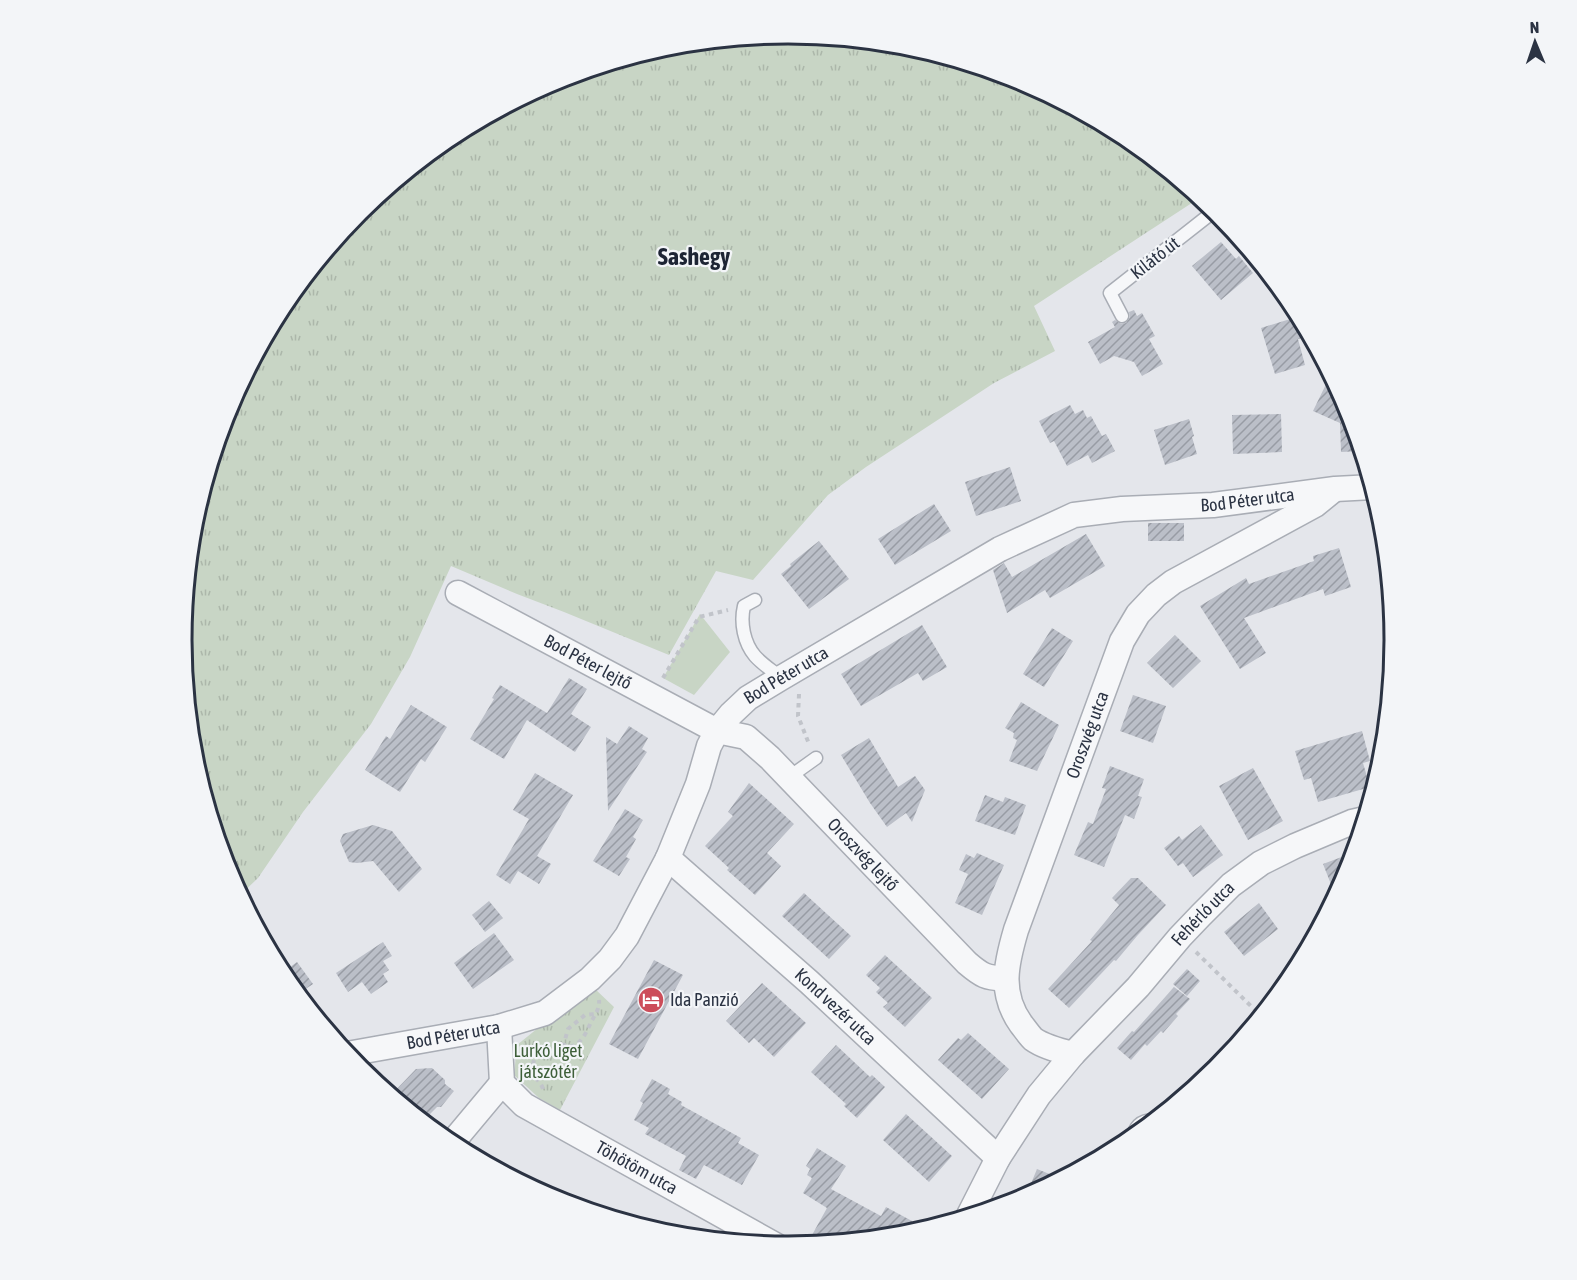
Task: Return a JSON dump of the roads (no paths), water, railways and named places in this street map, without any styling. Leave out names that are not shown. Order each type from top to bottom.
[{"type":"street","name":"Bod Péter utca","points":[[358,1052],[499,1027],[544,1013],[590,979],[610,959],[627,936],[668,858],[698,784],[709,746],[717,731],[731,714],[748,698],[1000,549],[1074,515],[1122,509],[1214,505],[1335,489],[1365,487]]},
{"type":"street","name":"Oroszvég utca","points":[[1073,1054],[1052,1048],[1032,1038],[1014,1014],[1007,994],[1006,978],[1016,930],[1122,641],[1138,614],[1156,595],[1173,582],[1315,505],[1335,489]]},
{"type":"street","name":"Bod Péter lejtő","points":[[458,593],[717,731]]},
{"type":"street","name":"Oroszvég lejtő","points":[[717,731],[746,737],[770,758],[979,974],[988,978],[1006,978]]},
{"type":"street","name":"Fehérló utca","points":[[1073,1054],[1231,885],[1261,863],[1295,846],[1356,821]]},
{"type":"street","name":"Kond vezér utca","points":[[668,858],[809,982],[998,1158]]},
{"type":"street","points":[[457,1136],[502,1083],[499,1027]]},
{"type":"street","points":[[973,1207],[998,1158],[1039,1095],[1073,1054]]},
{"type":"street","name":"Töhötöm utca","points":[[502,1083],[532,1111],[757,1235]]},
{"type":"lane","name":"Kilátó út","points":[[1122,316],[1110,293],[1208,216]]},
{"type":"lane","points":[[755,600],[744,606],[742,617],[746,640],[756,657],[781,678]]},
{"type":"lane","points":[[788,778],[816,758]]},
{"type":"place","name":"Ida Panzió","points":[[651,1000]]},
{"type":"district","name":"Sashegy","points":[[694,257]]},
{"type":"park label","name":"Lurkó liget játszótér","points":[[548,1061]]}]
